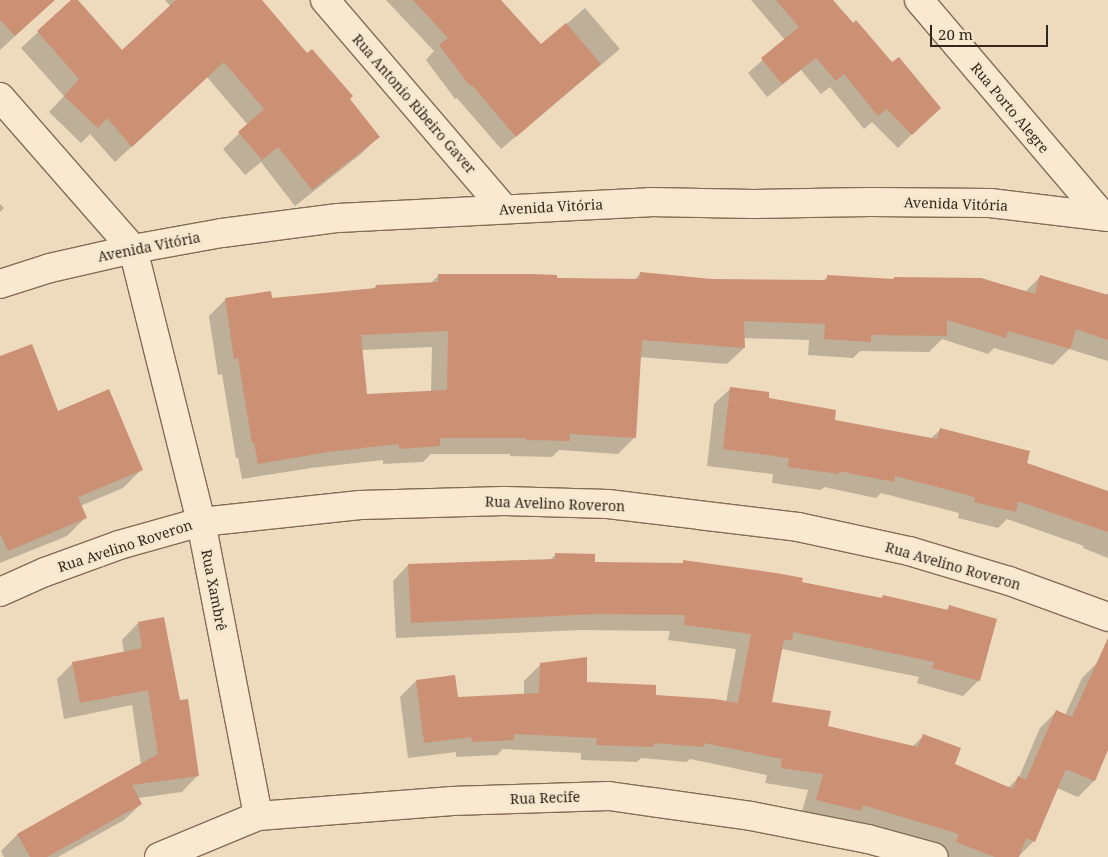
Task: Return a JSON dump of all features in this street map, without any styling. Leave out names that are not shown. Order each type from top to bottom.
[{"type":"street","name":"Rua Antonio Ribeiro Gaver","points":[[325,0],[504,209]]},
{"type":"street","name":"Rua Porto Alegre","points":[[919,0],[1105,216]]},
{"type":"street","points":[[0,98],[133,249]]},
{"type":"street","name":"Avenida Vitória","points":[[0,284],[50,268],[133,249],[222,233],[338,218],[650,202],[990,203],[1105,216]]},
{"type":"street","name":"Rua Xambrê","points":[[133,249],[200,522],[258,816]]},
{"type":"street","name":"Rua Avelino Roveron","points":[[0,592],[45,572],[119,545],[200,522],[360,505],[504,501],[627,505],[798,526],[909,551],[1009,581],[1108,617]]},
{"type":"street","name":"Rua Recife","points":[[159,857],[258,816],[452,801],[608,796],[751,816],[868,839],[934,857]]},
{"type":"building","points":[[0,0],[55,0],[15,36],[0,20]]},
{"type":"building","points":[[71,0],[78,0],[122,50],[176,0],[262,0],[307,53],[312,49],[353,96],[350,99],[380,137],[312,190],[278,147],[262,160],[238,132],[264,109],[224,62],[132,147],[107,118],[98,128],[64,96],[79,79],[37,31]]},
{"type":"building","points":[[413,0],[501,0],[541,44],[566,23],[601,64],[516,137],[472,85],[470,86],[439,45],[448,38]]},
{"type":"building","points":[[776,0],[833,0],[853,23],[856,20],[892,62],[899,57],[941,108],[912,135],[887,109],[878,116],[844,74],[836,81],[816,58],[782,84],[761,58],[799,27]]},
{"type":"building","points":[[640,272],[712,279],[827,280],[827,275],[894,279],[894,277],[981,278],[1035,294],[1040,275],[1108,295],[1108,340],[1076,329],[1070,349],[1008,331],[1006,338],[947,320],[947,336],[871,335],[871,342],[824,339],[825,324],[744,321],[745,348],[642,340],[636,438],[570,434],[570,441],[526,440],[526,438],[440,438],[440,446],[399,449],[399,444],[328,452],[258,464],[254,442],[252,443],[238,358],[234,359],[225,298],[271,291],[272,298],[376,288],[376,285],[438,282],[438,274],[531,274],[557,275],[557,278],[639,279]],"holes":[[[448,331],[447,390],[367,394],[361,335]]]},
{"type":"building","points":[[32,344],[58,411],[109,389],[143,470],[78,497],[87,518],[8,551],[0,533],[0,356]]},
{"type":"building","points":[[730,387],[769,392],[769,398],[836,410],[835,420],[937,439],[940,428],[1030,451],[1027,463],[1108,491],[1108,532],[1018,501],[1016,512],[974,502],[975,497],[895,476],[894,482],[839,471],[839,474],[788,467],[789,458],[723,449]]},
{"type":"building","points":[[555,553],[595,554],[595,562],[683,563],[683,560],[776,573],[803,578],[802,582],[882,598],[883,595],[948,610],[949,605],[997,619],[980,681],[932,668],[934,662],[793,632],[792,641],[784,639],[772,702],[831,711],[828,726],[918,747],[923,734],[961,748],[955,764],[1013,789],[1018,776],[1026,780],[1056,710],[1072,717],[1108,638],[1108,750],[1095,781],[1066,769],[1035,842],[1026,838],[1019,857],[995,857],[956,842],[959,834],[863,805],[861,811],[816,800],[823,774],[781,768],[782,759],[704,743],[704,747],[654,743],[654,747],[596,745],[597,738],[514,734],[514,740],[472,742],[471,737],[424,743],[416,680],[455,675],[458,697],[539,693],[540,663],[587,657],[587,682],[656,685],[656,695],[715,699],[738,703],[751,634],[684,625],[685,615],[598,614],[411,623],[408,564],[555,559]]},
{"type":"building","points":[[164,617],[180,700],[188,699],[199,776],[132,785],[142,804],[47,857],[30,857],[17,834],[158,754],[148,690],[80,703],[72,662],[142,648],[138,622]]}]
